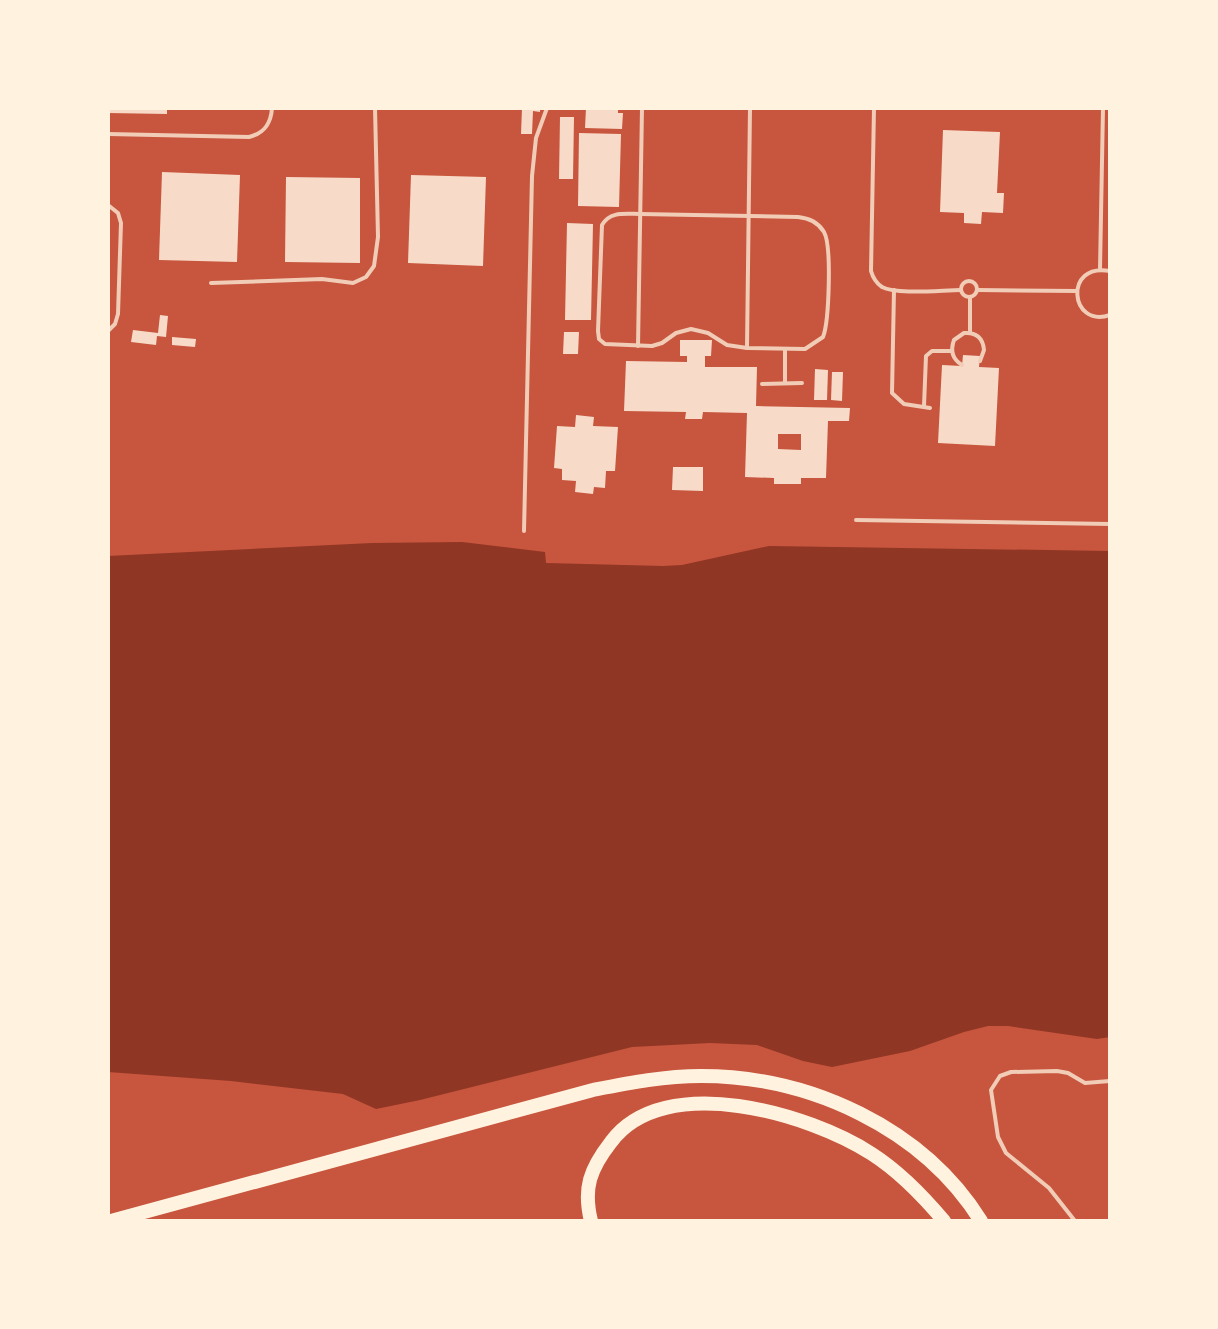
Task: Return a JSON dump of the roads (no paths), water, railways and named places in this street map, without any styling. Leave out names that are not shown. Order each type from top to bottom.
[{"type":"highway","points":[[111,1221],[593,1090],[647,1080],[702,1076],[763,1081],[826,1099],[886,1126],[917,1148],[947,1177],[981,1221]]},
{"type":"highway","points":[[591,1221],[587,1203],[589,1179],[619,1130],[647,1114],[676,1105],[740,1106],[776,1113],[830,1132],[872,1154],[922,1194],[944,1221]]},
{"type":"lane","points":[[108,134],[249,137],[257,135],[269,124],[272,108]]},
{"type":"lane","points":[[211,283],[322,279],[353,283],[366,277],[374,266],[378,237],[375,108]]},
{"type":"lane","points":[[524,531],[532,176],[536,138],[547,108]]},
{"type":"lane","points":[[638,346],[642,108]]},
{"type":"lane","points":[[747,348],[750,108]]},
{"type":"lane","points":[[874,108],[871,271],[879,285],[894,290],[961,290]]},
{"type":"lane","points":[[1100,269],[1103,108]]},
{"type":"lane","points":[[108,205],[118,213],[121,223],[118,319],[108,331]]},
{"type":"lane","points":[[640,214],[748,215],[806,218],[821,227],[828,240],[825,331],[812,347],[747,348],[727,345],[708,333],[691,329],[676,333],[657,345],[608,346],[599,339],[602,225],[606,218],[640,214]]},
{"type":"lane","points":[[1110,271],[1100,269],[1089,272],[1080,280],[1077,291],[1078,302],[1084,310],[1093,316],[1110,315]]},
{"type":"lane","points":[[970,298],[963,295],[963,284],[974,282],[977,290]]},
{"type":"lane","points":[[894,290],[891,387],[899,401],[927,408],[926,356],[932,351],[951,351]]},
{"type":"lane","points":[[970,333],[970,298],[977,290],[1077,291]]},
{"type":"lane","points":[[962,365],[951,351],[958,336],[970,333],[980,338],[983,344],[980,361]]},
{"type":"lane","points":[[785,349],[785,383]]},
{"type":"lane","points":[[762,384],[802,383]]},
{"type":"lane","points":[[856,520],[1110,524]]},
{"type":"lane","points":[[1075,1221],[1049,1188],[1006,1153],[998,1137],[991,1090],[1000,1076],[1011,1072],[1062,1071],[1085,1083],[1110,1081]]}]
